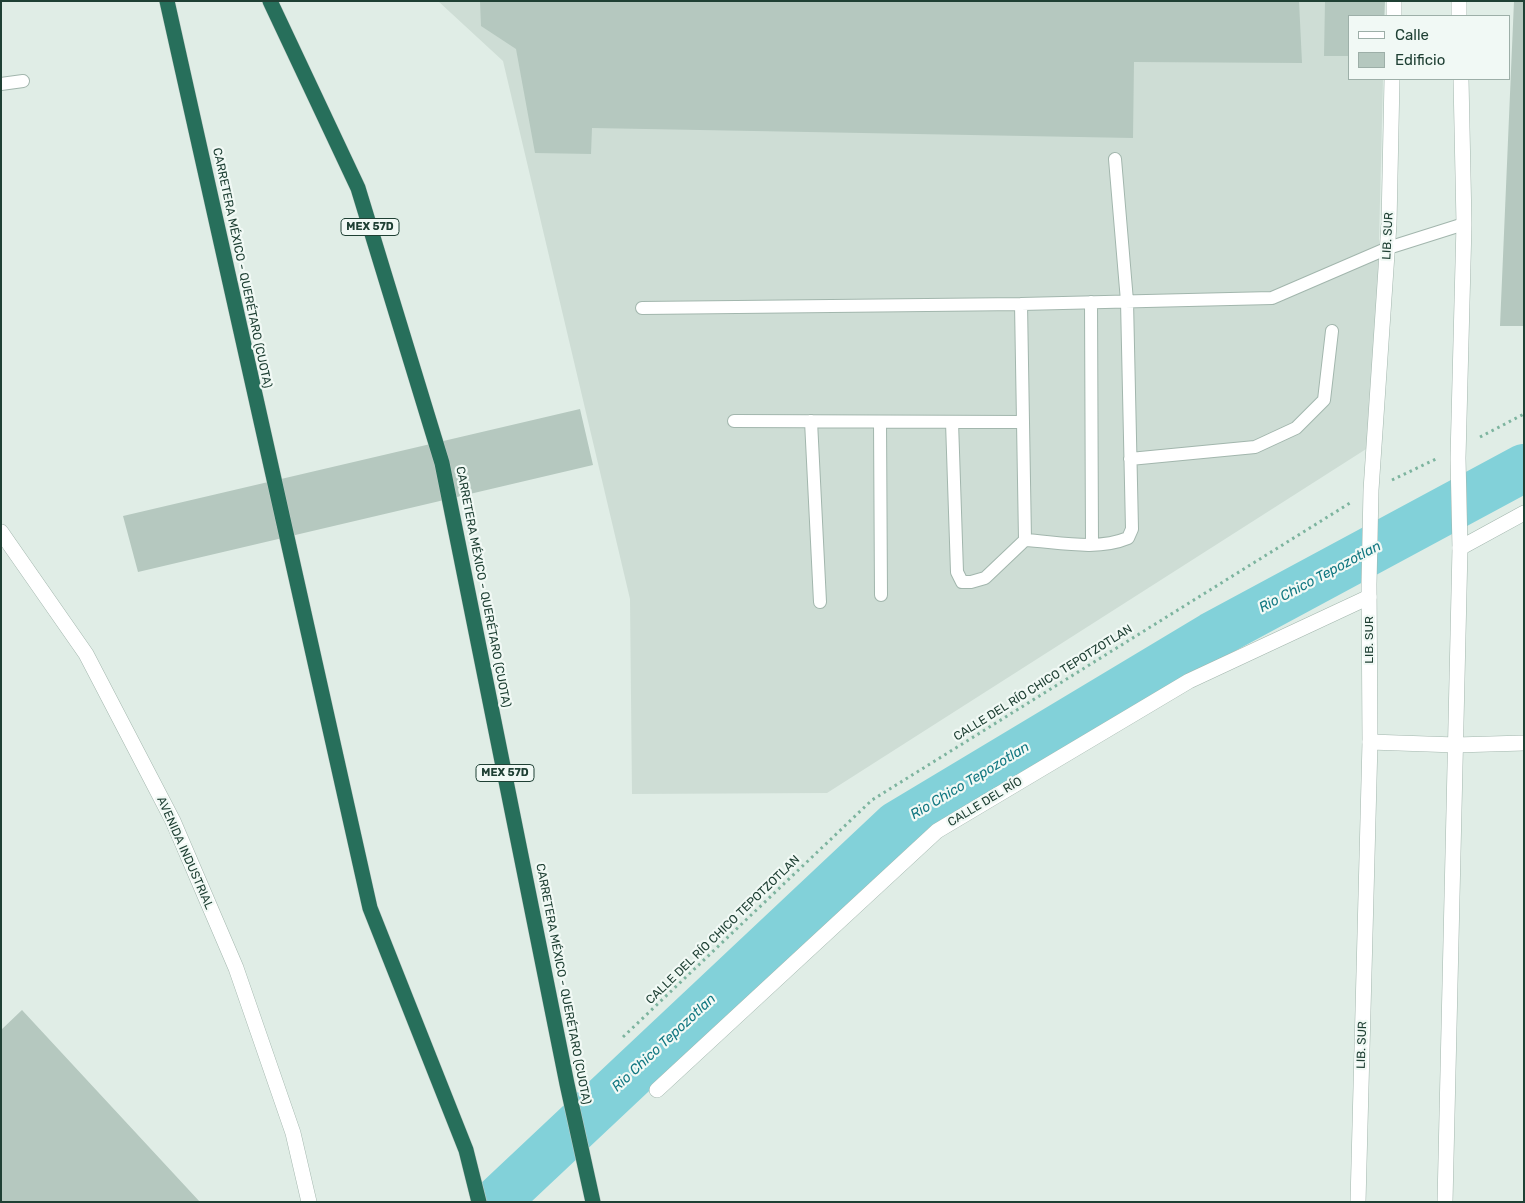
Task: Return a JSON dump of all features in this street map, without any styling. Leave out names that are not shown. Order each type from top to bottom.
[{"type":"highway","name":"CARRETERA MÉXICO - QUERÉTARO (CUOTA)","points":[[167,1],[370,908],[466,1150],[479,1202]]},
{"type":"highway","name":"CARRETERA MÉXICO - QUERÉTARO (CUOTA)","points":[[270,1],[358,188],[442,463],[567,1084],[593,1202]]},
{"type":"street","points":[[1394,1],[1394,15]]},
{"type":"street","points":[[1459,1],[1459,15]]},
{"type":"street","name":"LIB. SUR","points":[[1358,1202],[1370,742],[1371,490],[1388,248],[1392,80]]},
{"type":"street","points":[[1445,1202],[1460,540],[1458,453],[1464,224],[1460,80]]},
{"type":"street","points":[[1460,540],[1524,513]]},
{"type":"street","name":"AVENIDA INDUSTRIAL","points":[[1,532],[86,654],[173,821],[236,968],[293,1133],[308,1202]]},
{"type":"street","name":"CALLE DEL RÍO","points":[[658,1090],[937,831],[1189,680],[1370,590]]},
{"type":"street","points":[[1370,742],[1456,745],[1524,743]]},
{"type":"lane","points":[[1,84],[23,81]]},
{"type":"lane","points":[[1025,540],[1092,545],[1119,542],[1128,538],[1132,529],[1127,301],[1115,159]]},
{"type":"lane","points":[[642,308],[1021,304],[1272,298],[1388,248],[1464,224]]},
{"type":"lane","points":[[1091,302],[1092,545]]},
{"type":"lane","points":[[952,422],[957,572],[962,582],[972,582],[985,578],[1025,540],[1021,304]]},
{"type":"lane","points":[[1130,460],[1255,447],[1296,428],[1324,400],[1332,330]]},
{"type":"lane","points":[[734,421],[1023,422]]},
{"type":"lane","points":[[812,421],[820,602]]},
{"type":"lane","points":[[880,422],[881,595]]},
{"type":"path","name":"CALLE DEL RÍO CHICO TEPOTZOTLAN","points":[[623,1037],[872,800],[1371,490],[1458,453],[1524,414]]},
{"type":"shaded area","points":[[438,1],[1385,1],[1385,15],[1348,15],[1348,80],[1383,80],[1374,444],[827,793],[632,794],[630,599],[503,61]]},
{"type":"building","points":[[480,1],[1299,1],[1302,63],[1134,62],[1133,138],[592,128],[591,154],[535,153],[516,49],[481,26]]},
{"type":"building","points":[[1325,1],[1385,1],[1384,15],[1348,15],[1348,56],[1324,56]]},
{"type":"building","points":[[1514,1],[1524,1],[1524,326],[1500,326]]},
{"type":"building","points":[[580,409],[593,465],[138,572],[123,516]]},
{"type":"building","points":[[22,1010],[200,1202],[1,1202],[1,1030]]},
{"type":"waterway","name":"Rio Chico Tepozotlan","points":[[496,1202],[897,825],[1212,636],[1524,468]]}]
